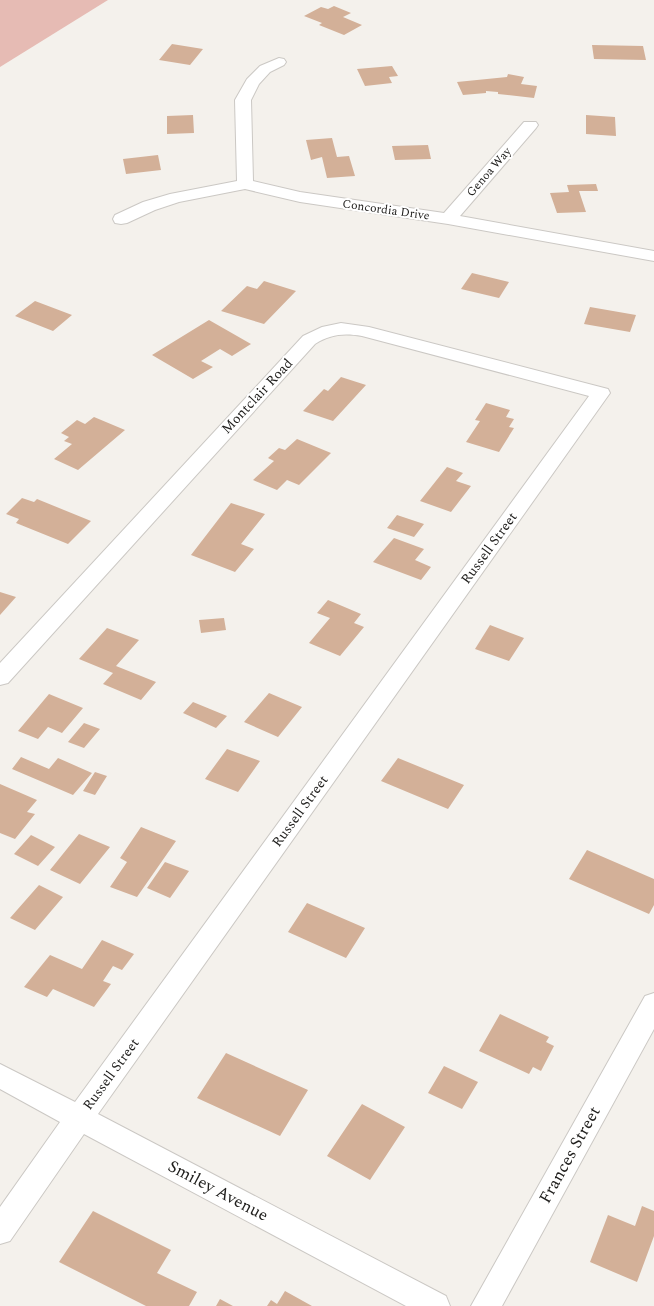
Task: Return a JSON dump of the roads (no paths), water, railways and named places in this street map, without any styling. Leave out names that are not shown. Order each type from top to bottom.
[{"type":"street","points":[[245,184],[243,100],[252,82],[265,69],[279,62]]},
{"type":"street","name":"Genoa Way","points":[[448,219],[530,125]]},
{"type":"street","name":"Concordia Drive","points":[[121,219],[149,206],[176,198],[245,184],[300,197],[448,219],[654,256]]},
{"type":"street","name":"Montclair Road","points":[[0,677],[309,340],[320,332],[337,328],[348,328],[363,331],[602,393]]},
{"type":"street","name":"Russell Street","points":[[0,1231],[79,1118],[602,393]]},
{"type":"street","name":"Frances Street","points":[[486,1306],[654,1004]]},
{"type":"street","name":"Smiley Avenue","points":[[0,1076],[435,1306]]}]
